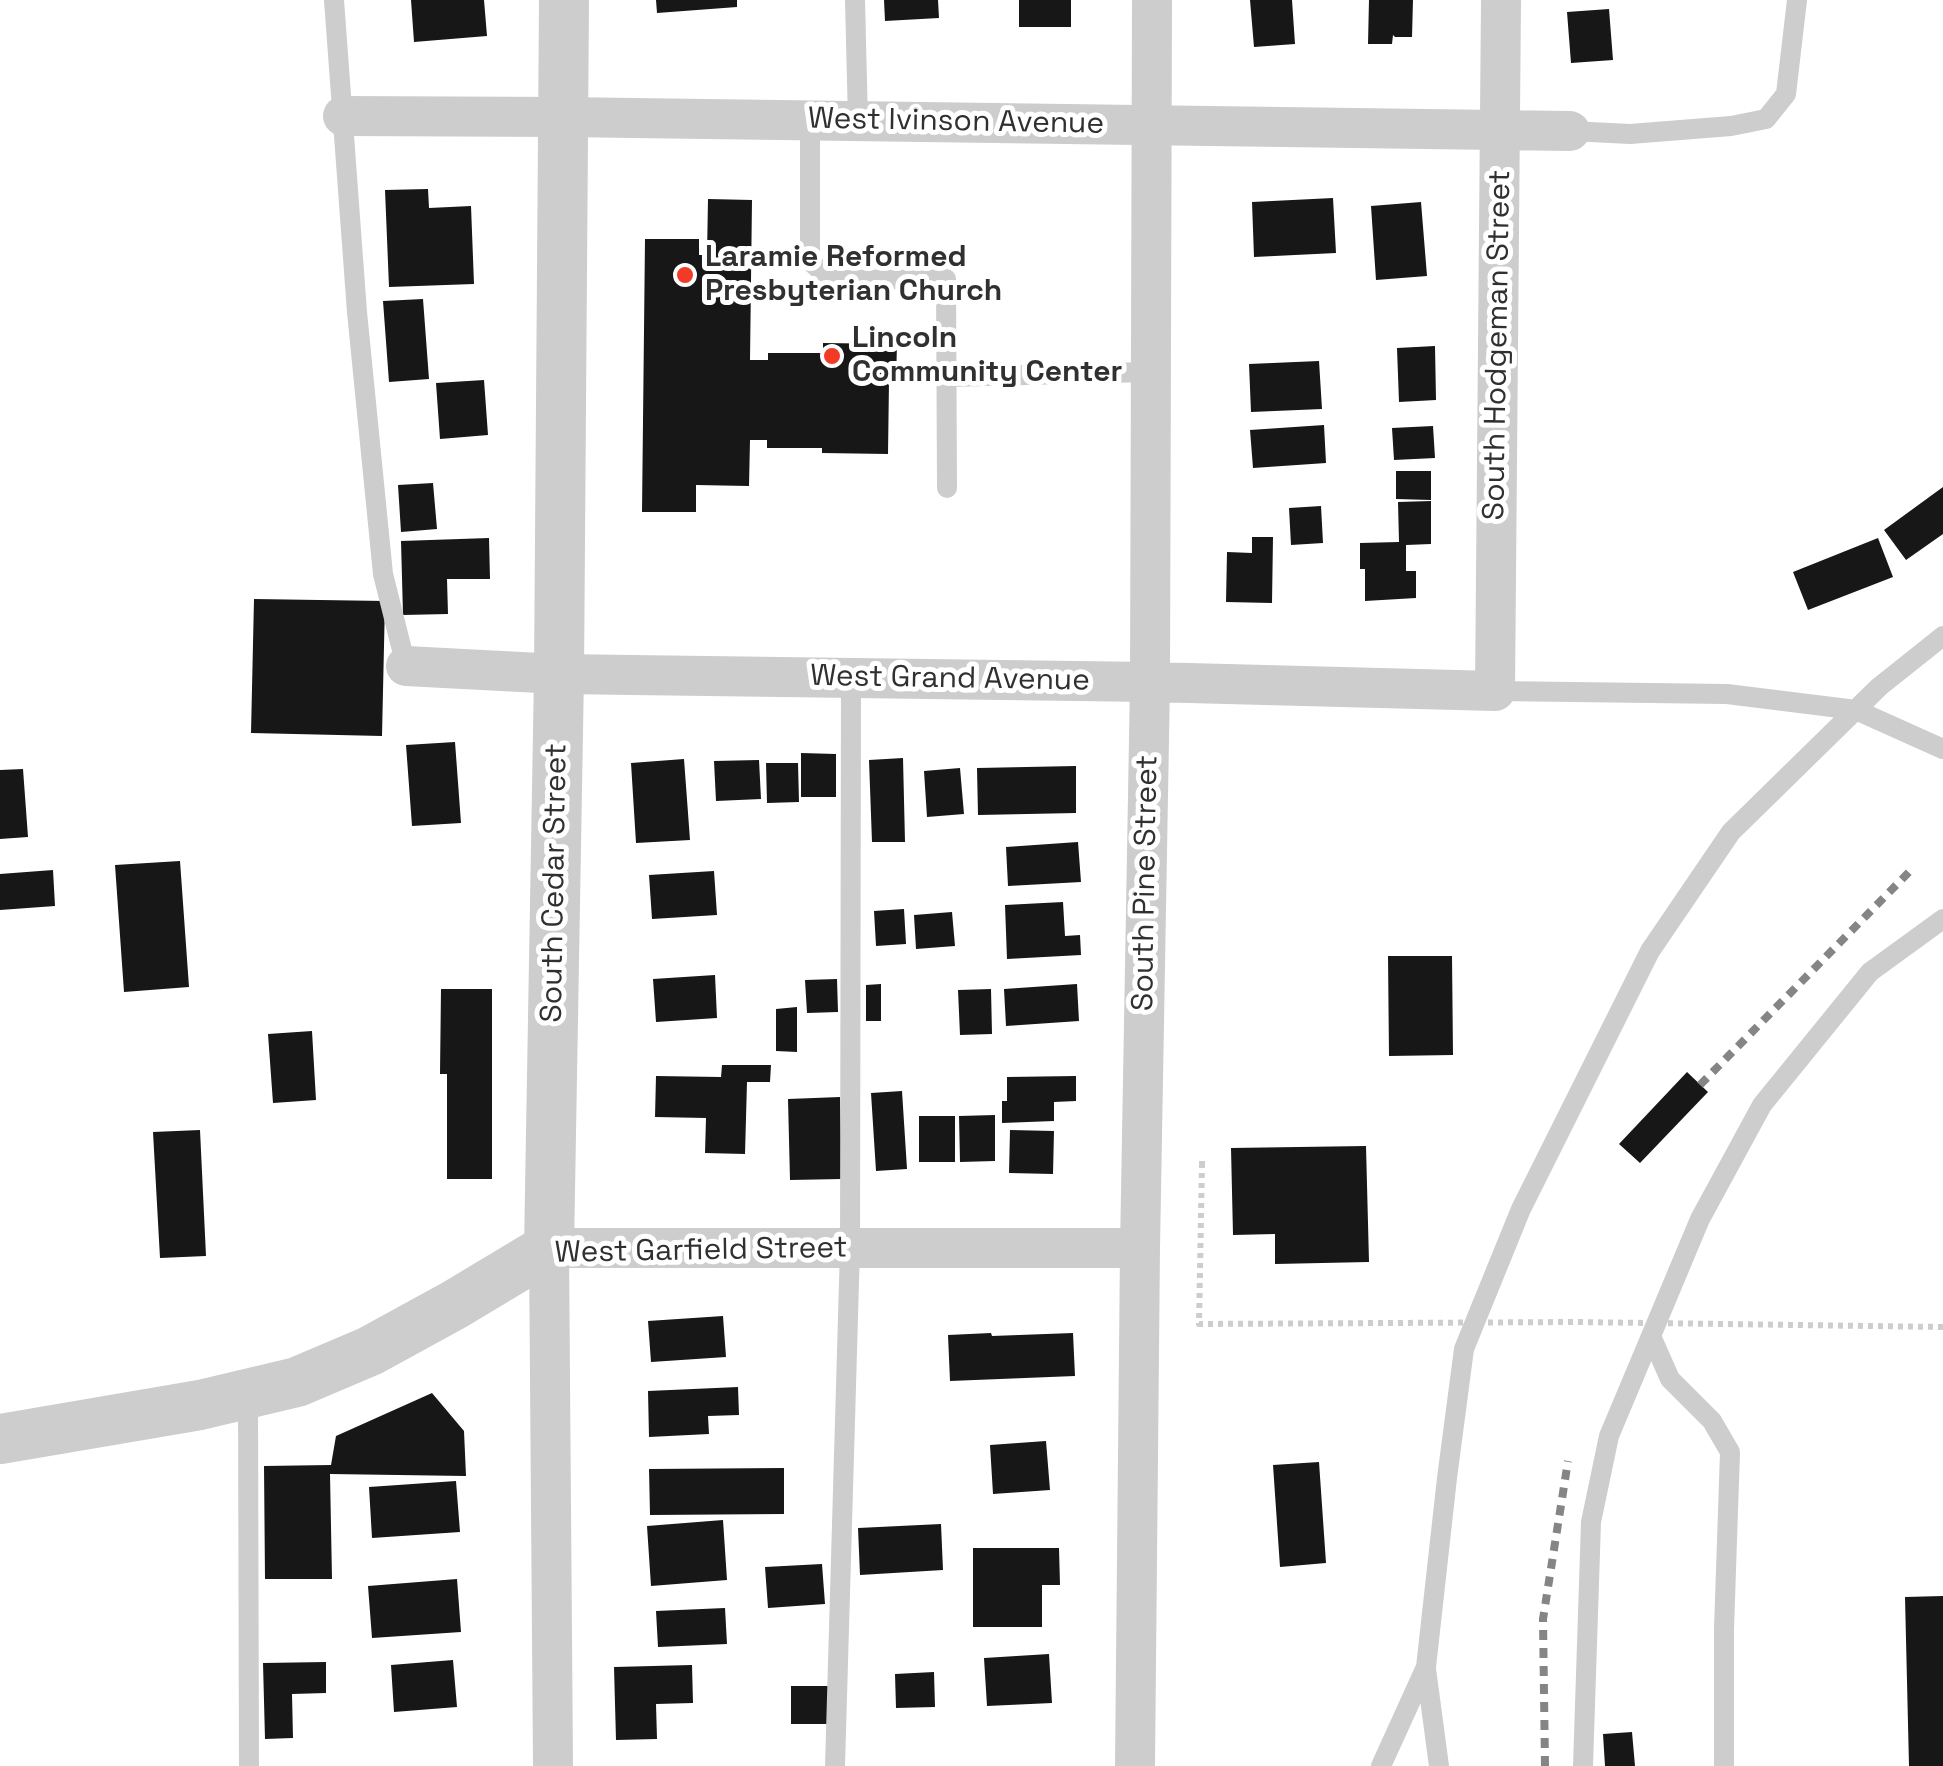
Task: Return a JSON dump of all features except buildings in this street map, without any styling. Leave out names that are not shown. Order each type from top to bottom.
[{"type":"street","name":"South Cedar Street","points":[[553,1766],[549,1248],[559,674],[564,0]]},
{"type":"street","name":"South Pine Street","points":[[1134,1766],[1150,682],[1152,0]]},
{"type":"street","name":"South Hodgeman Street","points":[[1495,691],[1501,0]]},
{"type":"street","name":"West Ivinson Avenue","points":[[343,116],[1570,131]]},
{"type":"street","name":"West Grand Avenue","points":[[406,666],[559,674],[1495,691]]},
{"type":"street","name":"West Garfield Street","points":[[0,1439],[200,1405],[296,1382],[370,1351],[549,1248],[1140,1248]]},
{"type":"lane","points":[[334,0],[357,312],[383,574],[406,666]]},
{"type":"lane","points":[[855,0],[858,121]]},
{"type":"lane","points":[[1570,131],[1630,134],[1731,126],[1766,119],[1786,94],[1797,0]]},
{"type":"lane","points":[[810,120],[810,262],[831,280],[946,279],[947,488]]},
{"type":"lane","points":[[946,377],[1150,372]]},
{"type":"lane","points":[[1439,1766],[1426,1667],[1464,1349],[1520,1208],[1650,951],[1731,832],[1878,687],[1943,636]]},
{"type":"lane","points":[[836,1766],[850,1248],[850,678]]},
{"type":"lane","points":[[1495,691],[1728,694],[1856,710],[1943,749]]},
{"type":"lane","points":[[1583,1766],[1591,1522],[1609,1436],[1700,1219],[1762,1105],[1870,972],[1943,918]]},
{"type":"lane","points":[[1651,1336],[1670,1379],[1712,1421],[1730,1452],[1724,1766]]},
{"type":"lane","points":[[248,1394],[249,1766]]},
{"type":"lane","points":[[1381,1766],[1426,1667]]},
{"type":"path","points":[[1202,1162],[1199,1324],[1575,1322],[1943,1327]]},
{"type":"railway","points":[[1700,1085],[1912,869]]},
{"type":"railway","points":[[1545,1766],[1543,1619],[1568,1461]]},
{"type":"place","name":"Laramie Reformed Presbyterian Church","points":[[685,275]]},
{"type":"place","name":"Lincoln Community Center","points":[[832,356]]}]
